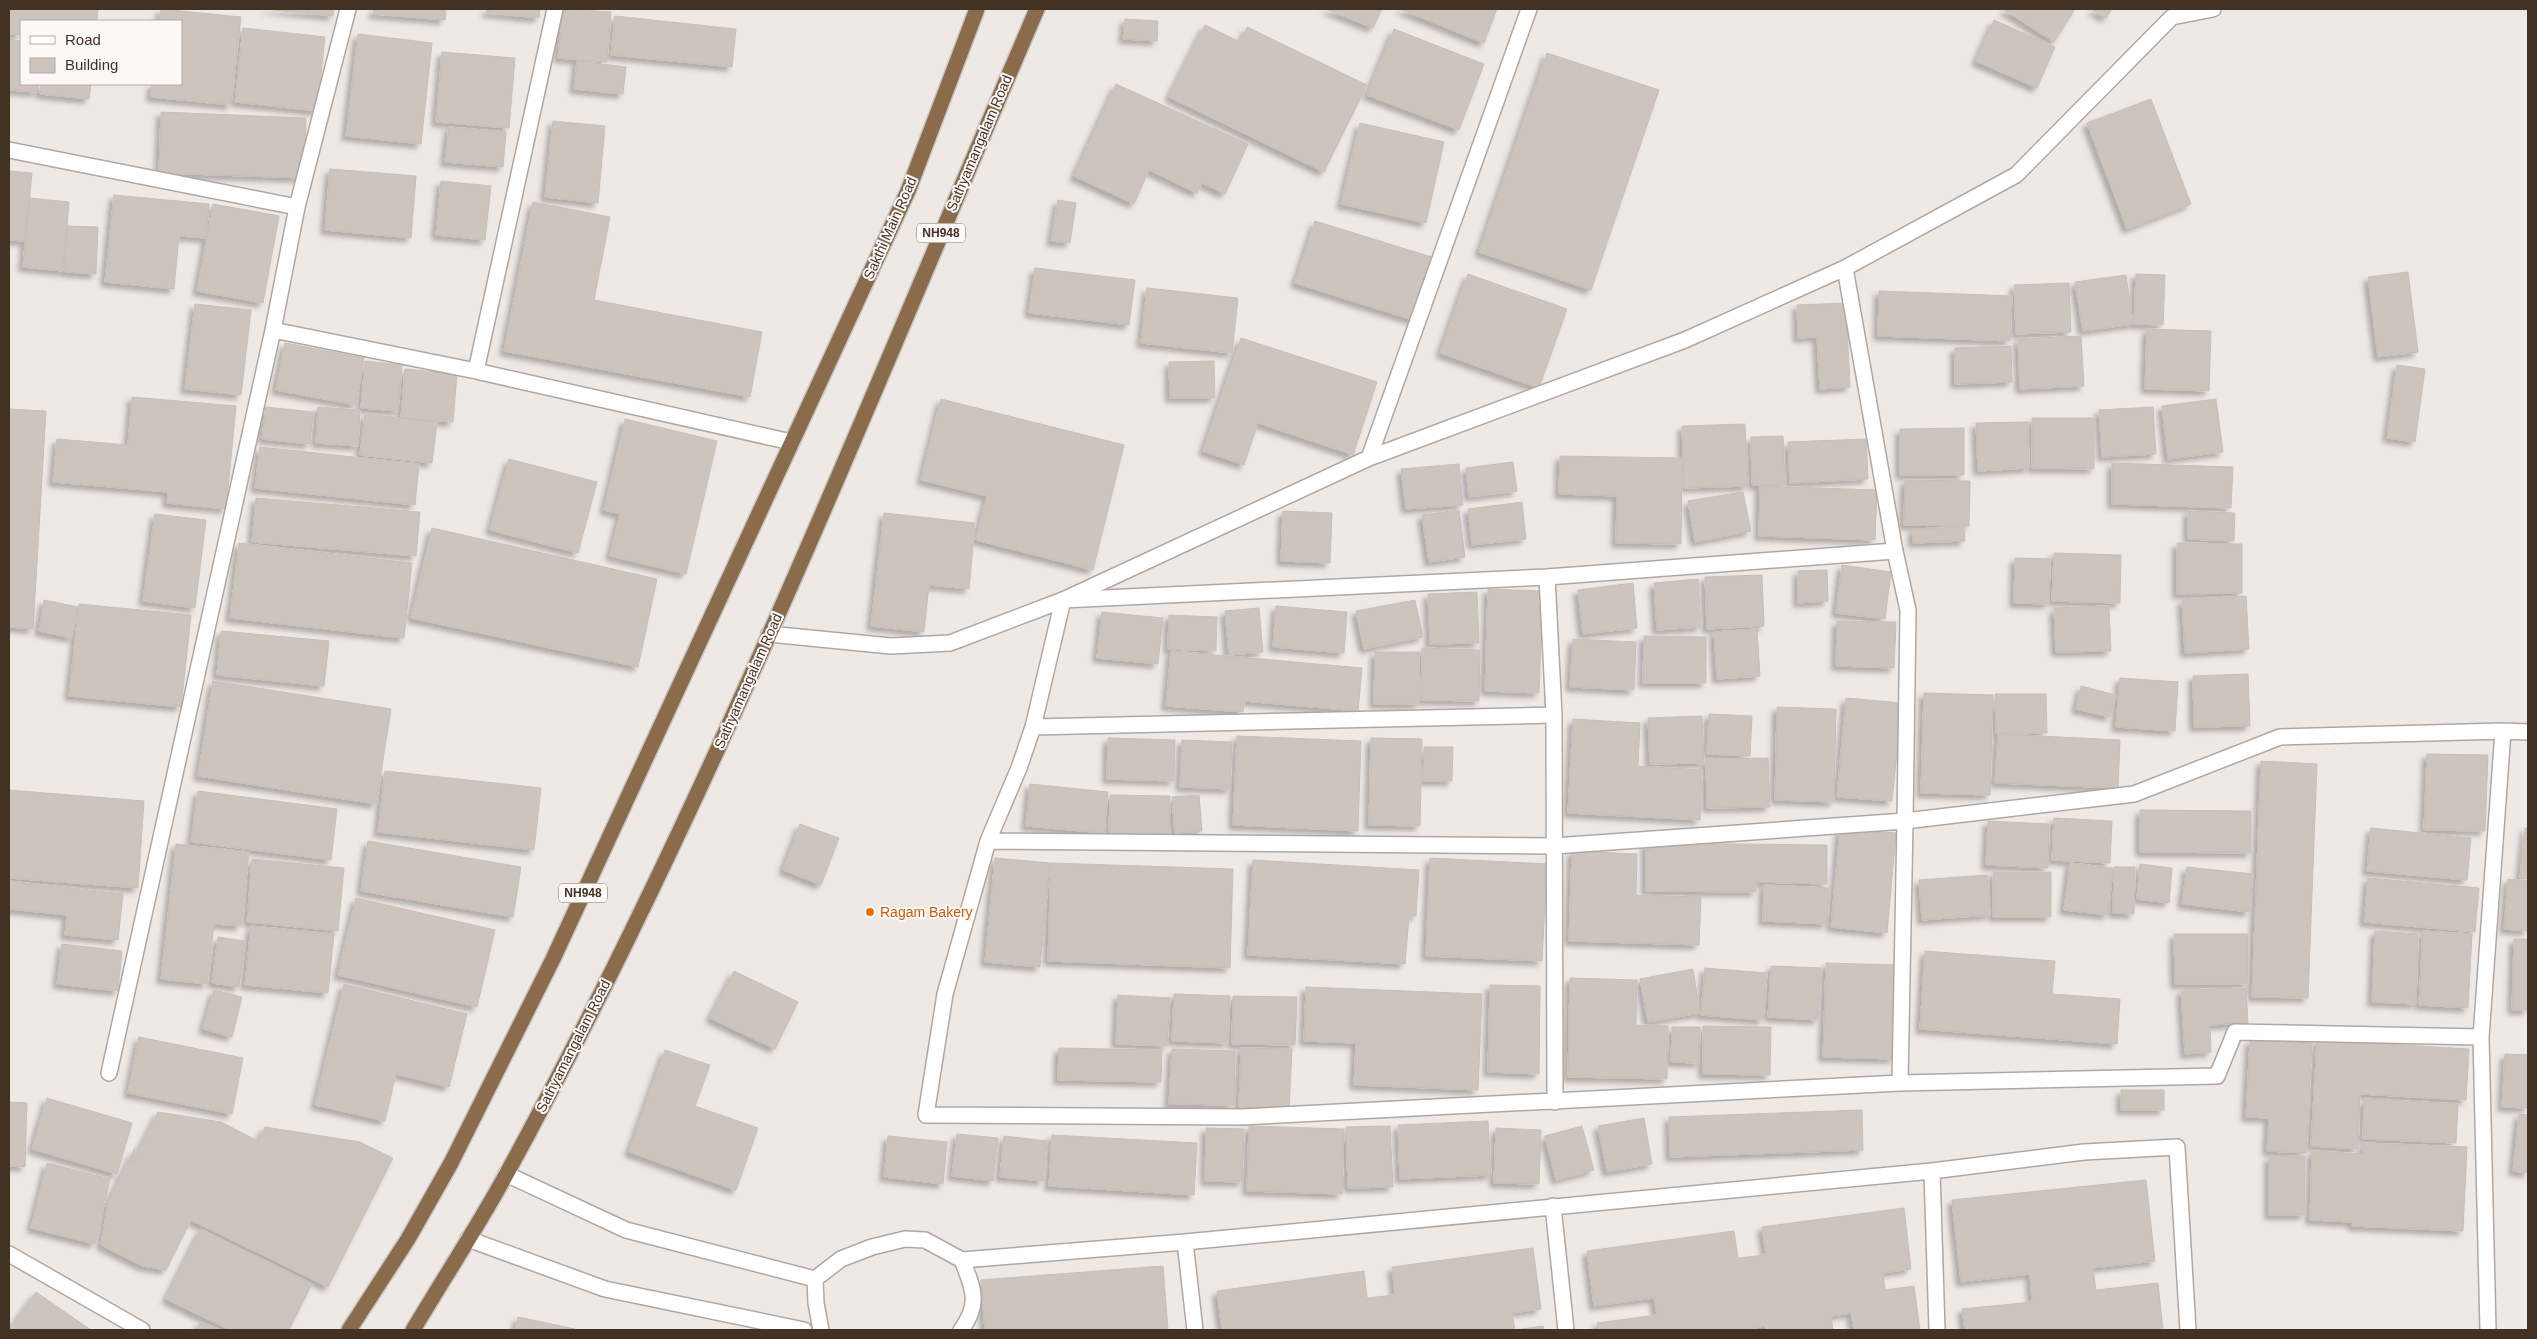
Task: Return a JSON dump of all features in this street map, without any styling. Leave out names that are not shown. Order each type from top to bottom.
[{"type":"highway","name":"Sakthi Main Road","points":[[791,442],[908,191],[977,9]]},
{"type":"highway","name":"Sathyamangalam Road","points":[[413,1330],[506,1174],[607,981],[770,634],[1037,9]]},
{"type":"highway","name":"NH948","points":[[349,1330],[408,1239],[451,1163],[540,985],[791,442]]},
{"type":"street","points":[[109,1074],[273,330],[297,207],[348,9]]},
{"type":"street","points":[[476,370],[555,9]]},
{"type":"street","points":[[1368,458],[1529,9]]},
{"type":"street","points":[[770,634],[891,646],[950,643],[1063,600],[1368,458],[1685,340],[1845,268],[2016,175],[2169,13],[2213,9]]},
{"type":"street","points":[[9,150],[297,207]]},
{"type":"street","points":[[1845,268],[1895,550],[1908,610],[1900,1082]]},
{"type":"street","points":[[273,330],[476,370],[791,442]]},
{"type":"street","points":[[1063,600],[1547,577],[1895,550]]},
{"type":"street","points":[[1547,577],[1554,714],[1555,1102]]},
{"type":"street","points":[[1063,600],[1033,727],[1019,768],[988,841],[945,994],[926,1115],[1241,1116],[1555,1102],[1900,1082],[2217,1076],[2235,1032],[2481,1037]]},
{"type":"street","points":[[1033,727],[1554,714]]},
{"type":"street","points":[[2488,1330],[2481,1037],[2503,730]]},
{"type":"street","points":[[988,841],[1554,846],[1905,821],[2134,794],[2280,737],[2503,730],[2528,732]]},
{"type":"street","points":[[815,1279],[841,1259],[872,1247],[905,1239],[925,1240],[962,1260],[1185,1242],[1932,1170],[2084,1152],[2177,1147],[2188,1330]]},
{"type":"street","points":[[1932,1170],[1937,1330]]},
{"type":"street","points":[[506,1174],[626,1230],[815,1279]]},
{"type":"street","points":[[1553,1206],[1566,1330]]},
{"type":"street","points":[[468,1239],[605,1289],[804,1330]]},
{"type":"street","points":[[1185,1242],[1195,1330]]},
{"type":"street","points":[[9,1254],[142,1330]]},
{"type":"street","points":[[961,1330],[969,1319],[974,1291],[962,1260]]},
{"type":"street","points":[[815,1279],[816,1303],[821,1330]]},
{"type":"building","points":[[9,9],[98,9],[97,20],[20,20],[20,35],[9,34]]},
{"type":"building","points":[[161,9],[241,17],[231,105],[151,97],[152,85],[182,85],[182,20],[159,20]]},
{"type":"building","points":[[265,9],[334,9],[333,16]]},
{"type":"building","points":[[374,9],[446,9],[445,20],[373,14]]},
{"type":"building","points":[[487,9],[540,9],[539,18],[487,13]]},
{"type":"building","points":[[563,9],[611,12],[607,62],[558,58]]},
{"type":"building","points":[[1326,9],[1382,9],[1373,28]]},
{"type":"building","points":[[1400,9],[1497,9],[1484,43]]},
{"type":"building","points":[[2003,9],[2075,9],[2054,42]]},
{"type":"building","points":[[2091,9],[2112,9],[2106,18]]},
{"type":"building","points":[[615,16],[736,29],[732,67],[611,55]]},
{"type":"building","points":[[1125,19],[1158,21],[1157,41],[1123,39]]},
{"type":"building","points":[[1994,20],[2055,47],[2037,88],[1976,61]]},
{"type":"building","points":[[1205,25],[1240,42],[1247,27],[1367,85],[1324,172],[1169,97]]},
{"type":"building","points":[[243,28],[325,37],[317,111],[235,102]]},
{"type":"building","points":[[1394,29],[1484,64],[1459,130],[1367,95]]},
{"type":"building","points":[[358,34],[432,43],[421,144],[346,136]]},
{"type":"building","points":[[9,39],[20,41],[20,85],[38,85],[37,92],[9,90]]},
{"type":"building","points":[[442,52],[515,58],[509,128],[436,122]]},
{"type":"building","points":[[1547,53],[1659,90],[1591,290],[1479,252]]},
{"type":"building","points":[[577,61],[626,67],[623,94],[574,89]]},
{"type":"building","points":[[1116,84],[1248,144],[1225,194],[1202,183],[1197,193],[1149,170],[1134,204],[1074,176]]},
{"type":"building","points":[[41,85],[91,85],[89,99],[40,94]]},
{"type":"building","points":[[2151,99],[2191,204],[2127,229],[2087,123]]},
{"type":"building","points":[[161,112],[306,118],[304,178],[159,173]]},
{"type":"building","points":[[553,121],[605,126],[598,203],[545,197]]},
{"type":"building","points":[[1360,123],[1444,142],[1426,223],[1341,204]]},
{"type":"building","points":[[449,127],[506,132],[503,167],[445,162]]},
{"type":"building","points":[[330,169],[416,176],[411,238],[325,230]]},
{"type":"building","points":[[9,171],[32,173],[25,241],[9,240]]},
{"type":"building","points":[[441,181],[491,186],[485,240],[436,235]]},
{"type":"building","points":[[114,195],[209,204],[206,238],[179,236],[174,289],[105,282]]},
{"type":"building","points":[[29,198],[69,202],[63,271],[23,267]]},
{"type":"building","points":[[1058,200],[1076,203],[1070,243],[1051,241]]},
{"type":"building","points":[[533,202],[610,217],[594,300],[762,332],[750,397],[504,351]]},
{"type":"building","points":[[213,204],[279,216],[263,303],[197,291]]},
{"type":"building","points":[[1315,221],[1435,258],[1416,321],[1295,283]]},
{"type":"building","points":[[67,226],[98,227],[96,274],[65,272]]},
{"type":"building","points":[[1035,268],[1135,280],[1129,325],[1029,313]]},
{"type":"building","points":[[2408,272],[2418,352],[2378,357],[2368,277]]},
{"type":"building","points":[[1468,274],[1567,309],[1539,388],[1440,353]]},
{"type":"building","points":[[2136,274],[2165,275],[2163,325],[2134,324]]},
{"type":"building","points":[[2126,275],[2133,324],[2083,331],[2075,282]]},
{"type":"building","points":[[2069,283],[2071,332],[2016,334],[2014,285]]},
{"type":"building","points":[[1147,288],[1238,298],[1232,353],[1141,343]]},
{"type":"building","points":[[1879,291],[2012,296],[2010,341],[1878,336]]},
{"type":"building","points":[[1846,303],[1850,387],[1820,389],[1817,337],[1798,338],[1797,305]]},
{"type":"building","points":[[195,304],[251,310],[241,395],[185,389]]},
{"type":"building","points":[[2147,329],[2211,331],[2209,391],[2145,389]]},
{"type":"building","points":[[2081,336],[2084,386],[2020,389],[2018,339]]},
{"type":"building","points":[[1241,338],[1377,382],[1353,455],[1258,423],[1244,465],[1203,451]]},
{"type":"building","points":[[285,343],[364,358],[356,405],[276,390]]},
{"type":"building","points":[[2011,346],[2012,382],[1955,384],[1955,348]]},
{"type":"building","points":[[365,361],[402,365],[398,411],[361,408]]},
{"type":"building","points":[[1214,361],[1215,398],[1170,398],[1169,362]]},
{"type":"building","points":[[2397,365],[2425,369],[2415,442],[2387,438]]},
{"type":"building","points":[[405,369],[457,374],[453,422],[401,418]]},
{"type":"building","points":[[132,397],[236,406],[226,509],[167,503],[168,492],[53,482],[57,439],[128,445]]},
{"type":"building","points":[[941,399],[1124,445],[1093,570],[976,540],[987,496],[921,480]]},
{"type":"building","points":[[2216,399],[2223,452],[2168,459],[2162,406]]},
{"type":"building","points":[[266,407],[313,412],[310,444],[262,439]]},
{"type":"building","points":[[318,407],[360,410],[358,446],[316,443]]},
{"type":"building","points":[[2153,407],[2156,454],[2102,457],[2099,410]]},
{"type":"building","points":[[9,409],[46,411],[33,629],[9,627]]},
{"type":"building","points":[[365,414],[437,422],[432,463],[360,455]]},
{"type":"building","points":[[2032,418],[2094,418],[2094,469],[2032,468]]},
{"type":"building","points":[[625,419],[717,441],[686,574],[610,556],[620,514],[604,510]]},
{"type":"building","points":[[2028,422],[2029,468],[1978,471],[1976,423]]},
{"type":"building","points":[[1745,424],[1748,486],[1684,488],[1682,426]]},
{"type":"building","points":[[1964,428],[1964,475],[1900,475],[1900,429]]},
{"type":"building","points":[[1783,436],[1785,485],[1752,485],[1751,437]]},
{"type":"building","points":[[1866,439],[1868,479],[1790,483],[1788,442]]},
{"type":"building","points":[[260,447],[419,464],[415,505],[255,488]]},
{"type":"building","points":[[1560,456],[1682,458],[1681,544],[1616,543],[1617,496],[1559,494]]},
{"type":"building","points":[[509,459],[597,482],[578,553],[490,530]]},
{"type":"building","points":[[1513,462],[1517,491],[1469,497],[1466,468]]},
{"type":"building","points":[[2112,463],[2233,467],[2231,508],[2112,504]]},
{"type":"building","points":[[1459,464],[1463,505],[1406,509],[1401,469]]},
{"type":"building","points":[[1905,480],[1970,481],[1969,526],[1904,525]]},
{"type":"building","points":[[1760,486],[1877,490],[1875,540],[1759,536]]},
{"type":"building","points":[[1743,492],[1751,531],[1695,542],[1688,501]]},
{"type":"building","points":[[256,498],[420,512],[416,556],[252,542]]},
{"type":"building","points":[[1522,502],[1526,539],[1472,545],[1468,509]]},
{"type":"building","points":[[1459,510],[1465,557],[1429,562],[1422,515]]},
{"type":"building","points":[[1283,511],[1332,513],[1330,563],[1281,561]]},
{"type":"building","points":[[2188,511],[2235,513],[2234,541],[2188,539]]},
{"type":"building","points":[[884,513],[975,523],[969,589],[929,585],[924,632],[871,626]]},
{"type":"building","points":[[155,514],[206,520],[195,608],[143,601]]},
{"type":"building","points":[[1964,527],[1965,541],[1913,543],[1913,529]]},
{"type":"building","points":[[432,528],[657,579],[638,667],[411,618]]},
{"type":"building","points":[[239,543],[412,563],[404,638],[230,618]]},
{"type":"building","points":[[2177,543],[2242,544],[2242,593],[2177,594]]},
{"type":"building","points":[[2054,553],[2121,555],[2120,603],[2052,601]]},
{"type":"building","points":[[2015,558],[2050,559],[2049,604],[2014,603]]},
{"type":"building","points":[[1842,565],[1891,572],[1885,619],[1836,613]]},
{"type":"building","points":[[1827,570],[1828,601],[1798,603],[1798,571]]},
{"type":"building","points":[[1762,575],[1764,626],[1707,629],[1705,577]]},
{"type":"building","points":[[1698,579],[1701,627],[1657,630],[1654,583]]},
{"type":"building","points":[[1633,583],[1637,628],[1583,634],[1578,590]]},
{"type":"building","points":[[1488,589],[1543,591],[1539,693],[1485,691]]},
{"type":"building","points":[[1477,592],[1479,643],[1430,644],[1428,594]]},
{"type":"building","points":[[2246,596],[2249,649],[2185,653],[2182,600]]},
{"type":"building","points":[[44,600],[78,607],[72,638],[39,631]]},
{"type":"building","points":[[1415,600],[1423,637],[1364,649],[1356,611]]},
{"type":"building","points":[[79,604],[191,615],[181,707],[69,696]]},
{"type":"building","points":[[1276,606],[1347,612],[1344,653],[1273,647]]},
{"type":"building","points":[[2109,606],[2111,651],[2056,652],[2054,608]]},
{"type":"building","points":[[1259,608],[1263,652],[1229,655],[1225,611]]},
{"type":"building","points":[[1102,612],[1163,618],[1158,664],[1097,658]]},
{"type":"building","points":[[1169,615],[1217,617],[1216,651],[1168,649]]},
{"type":"building","points":[[1837,621],[1896,622],[1894,668],[1836,666]]},
{"type":"building","points":[[1757,629],[1760,676],[1717,679],[1714,632]]},
{"type":"building","points":[[221,631],[329,641],[324,686],[217,675]]},
{"type":"building","points":[[1644,636],[1706,637],[1706,683],[1643,683]]},
{"type":"building","points":[[1573,639],[1636,642],[1634,690],[1570,687]]},
{"type":"building","points":[[1422,648],[1480,650],[1479,701],[1421,700]]},
{"type":"building","points":[[1171,651],[1362,668],[1358,711],[1244,701],[1243,712],[1166,706]]},
{"type":"building","points":[[1375,652],[1419,652],[1419,704],[1374,704]]},
{"type":"building","points":[[2248,674],[2250,726],[2194,727],[2193,676]]},
{"type":"building","points":[[2120,678],[2178,682],[2175,731],[2116,727]]},
{"type":"building","points":[[213,681],[391,709],[376,804],[198,776]]},
{"type":"building","points":[[2081,686],[2116,695],[2110,717],[2076,709]]},
{"type":"building","points":[[1924,693],[1993,695],[1990,795],[1921,793]]},
{"type":"building","points":[[1995,694],[2046,694],[2047,733],[1996,733]]},
{"type":"building","points":[[1846,698],[1902,703],[1892,801],[1837,797]]},
{"type":"building","points":[[1777,707],[1836,709],[1834,802],[1775,800]]},
{"type":"building","points":[[1709,714],[1752,716],[1750,756],[1707,754]]},
{"type":"building","points":[[1702,716],[1704,763],[1650,764],[1648,718]]},
{"type":"building","points":[[1573,719],[1640,723],[1638,766],[1702,770],[1700,820],[1568,813]]},
{"type":"building","points":[[1998,734],[2120,740],[2118,788],[1995,783]]},
{"type":"building","points":[[1237,736],[1361,741],[1358,831],[1233,825]]},
{"type":"building","points":[[1108,738],[1175,740],[1174,781],[1107,779]]},
{"type":"building","points":[[1371,738],[1422,739],[1420,826],[1369,825]]},
{"type":"building","points":[[1182,740],[1232,742],[1230,789],[1180,787]]},
{"type":"building","points":[[1424,747],[1453,747],[1452,781],[1423,781]]},
{"type":"building","points":[[2427,754],[2488,755],[2485,831],[2424,830]]},
{"type":"building","points":[[1768,758],[1770,807],[1707,808],[1706,759]]},
{"type":"building","points":[[2261,761],[2317,764],[2308,998],[2252,997]]},
{"type":"building","points":[[385,771],[541,788],[534,850],[378,832]]},
{"type":"building","points":[[1030,784],[1108,792],[1104,833],[1026,826]]},
{"type":"building","points":[[9,790],[144,801],[138,888],[9,878]]},
{"type":"building","points":[[198,791],[337,809],[331,860],[191,842]]},
{"type":"building","points":[[1110,795],[1170,796],[1169,835],[1109,834]]},
{"type":"building","points":[[1199,795],[1202,831],[1175,833],[1172,797]]},
{"type":"building","points":[[2140,810],[2251,811],[2251,853],[2140,852]]},
{"type":"building","points":[[2054,818],[2112,821],[2110,863],[2052,860]]},
{"type":"building","points":[[1988,821],[2049,824],[2048,868],[1986,865]]},
{"type":"building","points":[[800,824],[839,838],[821,885],[783,870]]},
{"type":"building","points":[[2371,828],[2471,838],[2467,880],[2367,871]]},
{"type":"building","points":[[2525,828],[2528,828],[2528,879],[2520,878]]},
{"type":"building","points":[[1840,829],[1896,833],[1887,933],[1831,927]]},
{"type":"building","points":[[368,841],[521,867],[513,917],[361,891]]},
{"type":"building","points":[[1646,843],[1827,845],[1827,884],[1756,882],[1756,892],[1646,891]]},
{"type":"building","points":[[176,844],[249,852],[241,926],[214,924],[207,984],[161,979]]},
{"type":"building","points":[[1572,851],[1637,854],[1636,895],[1701,897],[1699,945],[1569,941]]},
{"type":"building","points":[[995,858],[1050,863],[1040,967],[985,962]]},
{"type":"building","points":[[1430,858],[1547,864],[1542,961],[1426,956]]},
{"type":"building","points":[[252,859],[344,868],[338,931],[247,922]]},
{"type":"building","points":[[1253,860],[1419,870],[1416,916],[1409,916],[1405,964],[1248,955]]},
{"type":"building","points":[[1051,863],[1233,869],[1230,968],[1048,961]]},
{"type":"building","points":[[2070,863],[2113,868],[2108,915],[2064,910]]},
{"type":"building","points":[[2140,864],[2172,868],[2169,903],[2137,899]]},
{"type":"building","points":[[2114,867],[2135,867],[2134,914],[2113,913]]},
{"type":"building","points":[[2187,867],[2253,874],[2249,912],[2182,904]]},
{"type":"building","points":[[1993,872],[2051,872],[2051,917],[1993,917]]},
{"type":"building","points":[[1987,875],[1990,915],[1922,920],[1919,880]]},
{"type":"building","points":[[2368,878],[2479,888],[2475,932],[2364,922]]},
{"type":"building","points":[[2508,879],[2528,881],[2528,931],[2504,929]]},
{"type":"building","points":[[9,881],[123,894],[118,940],[65,935],[67,915],[9,909]]},
{"type":"building","points":[[1764,885],[1829,888],[1827,924],[1763,921]]},
{"type":"building","points":[[356,898],[495,930],[477,1007],[338,975]]},
{"type":"building","points":[[251,926],[334,934],[328,993],[245,985]]},
{"type":"building","points":[[2375,931],[2418,934],[2416,1004],[2372,1002]]},
{"type":"building","points":[[2423,931],[2472,934],[2468,1008],[2419,1005]]},
{"type":"building","points":[[2174,934],[2248,934],[2248,984],[2175,984]]},
{"type":"building","points":[[218,937],[245,941],[239,987],[212,983]]},
{"type":"building","points":[[2514,939],[2528,939],[2528,1010],[2512,1010]]},
{"type":"building","points":[[62,944],[122,951],[118,991],[57,984]]},
{"type":"building","points":[[1925,951],[2055,961],[2052,994],[2120,999],[2117,1044],[1920,1029]]},
{"type":"building","points":[[1826,963],[1896,965],[1894,1059],[1823,1057]]},
{"type":"building","points":[[1771,966],[1821,968],[1818,1020],[1768,1017]]},
{"type":"building","points":[[1705,968],[1767,973],[1763,1020],[1701,1015]]},
{"type":"building","points":[[1693,969],[1700,1013],[1648,1022],[1640,979]]},
{"type":"building","points":[[734,971],[798,1002],[775,1049],[710,1018]]},
{"type":"building","points":[[1570,978],[1637,980],[1636,1025],[1668,1026],[1667,1079],[1568,1077]]},
{"type":"building","points":[[344,984],[467,1014],[449,1087],[396,1074],[385,1121],[315,1105]]},
{"type":"building","points":[[1490,985],[1540,986],[1539,1074],[1488,1072]]},
{"type":"building","points":[[1306,987],[1482,994],[1478,1090],[1354,1085],[1356,1043],[1304,1041]]},
{"type":"building","points":[[2246,988],[2248,1023],[2210,1025],[2211,1052],[2185,1054],[2181,990]]},
{"type":"building","points":[[214,990],[242,997],[232,1037],[203,1029]]},
{"type":"building","points":[[1174,994],[1230,996],[1228,1043],[1172,1041]]},
{"type":"building","points":[[1118,995],[1170,998],[1167,1046],[1116,1044]]},
{"type":"building","points":[[1233,996],[1297,997],[1295,1045],[1232,1044]]},
{"type":"building","points":[[1703,1026],[1771,1027],[1770,1075],[1703,1074]]},
{"type":"building","points":[[1672,1027],[1700,1027],[1699,1063],[1671,1062]]},
{"type":"building","points":[[139,1037],[243,1058],[232,1114],[128,1093]]},
{"type":"building","points":[[2250,1040],[2312,1043],[2306,1153],[2267,1151],[2269,1118],[2246,1117]]},
{"type":"building","points":[[2317,1040],[2469,1049],[2466,1100],[2360,1094],[2358,1149],[2311,1146]]},
{"type":"building","points":[[1059,1048],[1162,1050],[1161,1082],[1058,1080]]},
{"type":"building","points":[[1241,1048],[1292,1049],[1289,1109],[1239,1107]]},
{"type":"building","points":[[1172,1049],[1235,1051],[1234,1105],[1169,1104]]},
{"type":"building","points":[[665,1050],[710,1065],[695,1106],[758,1128],[736,1190],[629,1152]]},
{"type":"building","points":[[2505,1054],[2528,1055],[2528,1108],[2502,1107]]},
{"type":"building","points":[[2121,1090],[2164,1090],[2164,1110],[2121,1110]]},
{"type":"building","points":[[47,1098],[132,1123],[117,1174],[32,1149]]},
{"type":"building","points":[[2364,1099],[2458,1104],[2456,1143],[2363,1139]]},
{"type":"building","points":[[9,1102],[27,1103],[25,1167],[9,1166]]},
{"type":"building","points":[[1862,1110],[1863,1150],[1670,1157],[1669,1117]]},
{"type":"building","points":[[158,1112],[221,1122],[258,1141],[265,1127],[360,1142],[393,1158],[328,1287],[191,1220],[166,1270],[143,1266],[101,1245],[108,1202],[135,1148],[132,1164]]},
{"type":"building","points":[[2519,1114],[2528,1115],[2528,1173],[2513,1171]]},
{"type":"building","points":[[1644,1118],[1652,1164],[1607,1172],[1598,1126]]},
{"type":"building","points":[[1488,1121],[1491,1175],[1400,1179],[1398,1125]]},
{"type":"building","points":[[1249,1126],[1344,1129],[1342,1194],[1247,1191]]},
{"type":"building","points":[[1390,1126],[1393,1187],[1348,1188],[1346,1127]]},
{"type":"building","points":[[1582,1126],[1594,1170],[1556,1180],[1545,1136]]},
{"type":"building","points":[[1206,1128],[1244,1129],[1242,1182],[1205,1181]]},
{"type":"building","points":[[1496,1128],[1541,1130],[1539,1184],[1494,1183]]},
{"type":"building","points":[[957,1134],[998,1138],[993,1181],[952,1176]]},
{"type":"building","points":[[1052,1135],[1197,1143],[1194,1195],[1049,1186]]},
{"type":"building","points":[[888,1136],[947,1142],[943,1184],[884,1177]]},
{"type":"building","points":[[1004,1136],[1047,1141],[1043,1181],[1000,1177]]},
{"type":"building","points":[[2363,1143],[2467,1147],[2463,1231],[2352,1226],[2352,1222],[2310,1220],[2312,1151],[2363,1154]]},
{"type":"building","points":[[2305,1156],[2305,1215],[2269,1215],[2269,1157]]},
{"type":"building","points":[[47,1163],[110,1179],[95,1244],[31,1228]]},
{"type":"building","points":[[2146,1180],[2155,1261],[2093,1268],[2096,1290],[2158,1283],[2163,1330],[1965,1330],[1962,1309],[2032,1302],[2030,1274],[1961,1282],[1952,1200]]},
{"type":"building","points":[[1904,1208],[1911,1269],[1883,1273],[1885,1290],[1914,1286],[1920,1330],[1854,1330],[1851,1313],[1831,1316],[1833,1330],[1766,1330],[1765,1326],[1744,1330],[1598,1330],[1597,1323],[1657,1315],[1654,1298],[1594,1306],[1587,1251],[1734,1231],[1738,1258],[1766,1255],[1762,1227]]},
{"type":"building","points":[[201,1229],[312,1284],[289,1330],[230,1330],[166,1299]]},
{"type":"building","points":[[1533,1248],[1541,1309],[1512,1313],[1515,1330],[1222,1330],[1217,1291],[1364,1271],[1367,1298],[1395,1295],[1392,1267]]},
{"type":"building","points":[[1163,1266],[1168,1330],[985,1330],[981,1280]]},
{"type":"building","points":[[36,1292],[91,1330],[9,1330]]},
{"type":"building","points":[[518,1317],[575,1329],[515,1330]]},
{"type":"building","points":[[200,1322],[221,1330],[197,1330]]},
{"type":"building","points":[[1543,1326],[1544,1330],[1515,1330]]},
{"type":"place","name":"Ragam Bakery","points":[[870,912]]}]
